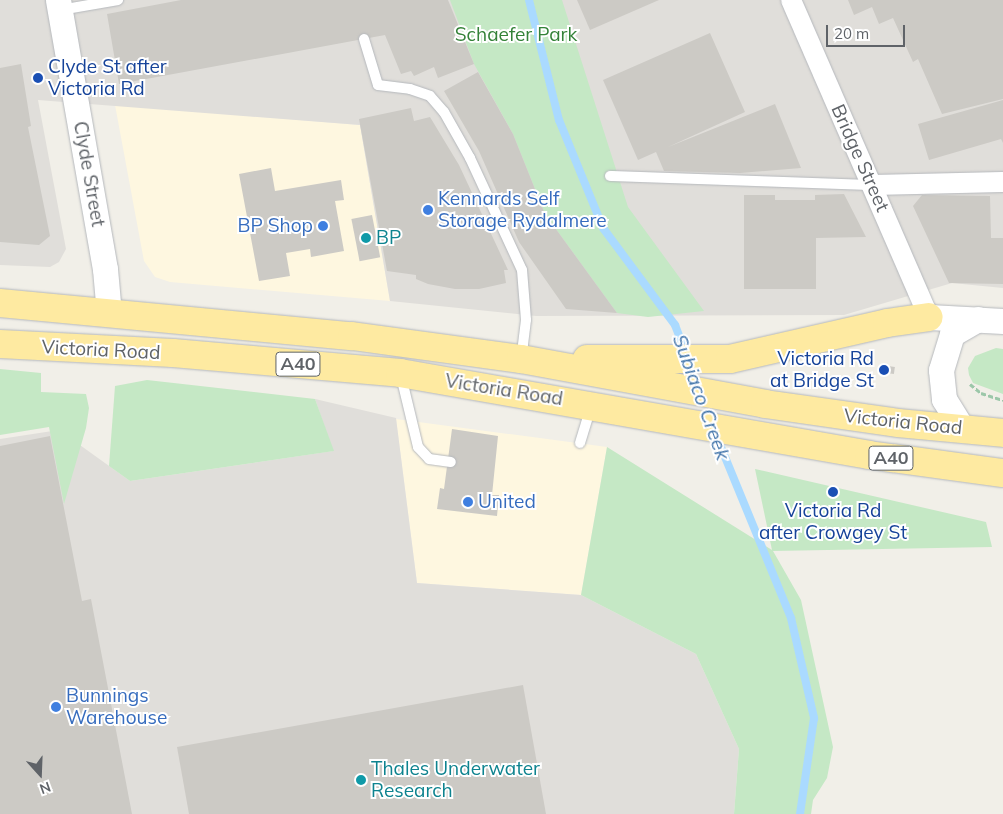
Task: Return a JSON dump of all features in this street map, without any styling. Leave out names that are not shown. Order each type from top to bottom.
[{"type":"highway","name":"Victoria Road","points":[[0,302],[108,314],[352,336],[521,359],[764,404],[898,424],[1003,433]]},
{"type":"highway","name":"Clyde Street","points":[[106,350],[108,314]]},
{"type":"highway","points":[[521,359],[743,357],[887,323],[929,317]]},
{"type":"highway","name":"Victoria Road","points":[[0,344],[106,350],[400,373],[592,405],[780,441],[1003,473]]},
{"type":"street","name":"Bridge Street","points":[[791,0],[929,317]]},
{"type":"street","name":"Clyde Street","points":[[59,5],[105,269],[108,314]]},
{"type":"street","points":[[872,185],[1003,182]]},
{"type":"street","points":[[929,317],[1003,321]]},
{"type":"street","points":[[929,317],[948,342]]},
{"type":"street","points":[[962,428],[951,413],[941,385],[948,342],[960,328],[978,319]]},
{"type":"lane","points":[[59,5],[118,0]]},
{"type":"lane","points":[[364,39],[378,85],[410,89],[430,96],[444,112],[470,158],[522,270],[526,320],[521,359]]},
{"type":"lane","points":[[610,176],[872,185]]},
{"type":"lane","points":[[400,373],[418,447],[429,459],[451,462]]},
{"type":"lane","points":[[580,443],[592,405]]},
{"type":"path","points":[[966,379],[982,393],[1003,400]]},
{"type":"shaded area","points":[[0,0],[1003,0],[1003,288],[952,283],[844,315],[536,316],[390,301],[360,125],[38,100],[66,249],[59,262],[50,267],[0,265]]},
{"type":"shaded area","points":[[115,105],[360,125],[390,301],[170,282],[155,277],[144,261]]},
{"type":"shaded area","points":[[315,399],[396,418],[417,583],[581,595],[696,654],[739,749],[734,814],[0,814],[0,439],[59,430],[130,481],[333,451]]},
{"type":"shaded area","name":"United","points":[[396,419],[607,447],[581,595],[417,583]]},
{"type":"green space","name":"Schaefer Park","points":[[450,0],[562,0],[628,207],[704,311],[648,317],[617,313],[545,214],[513,134],[474,64]]},
{"type":"green space","points":[[996,348],[1003,349],[1003,394],[973,383],[969,375],[968,368],[975,356]]},
{"type":"green space","points":[[0,369],[41,373],[41,392],[86,394],[89,408],[86,428],[64,504],[49,427],[0,435]]},
{"type":"green space","points":[[147,380],[315,399],[334,451],[130,481],[109,466],[115,386]]},
{"type":"green space","points":[[607,447],[772,550],[755,469],[986,522],[992,547],[773,551],[801,600],[833,747],[827,778],[813,800],[811,814],[734,814],[739,749],[696,654],[581,595]]},
{"type":"building","points":[[181,0],[448,0],[474,64],[438,78],[434,67],[414,76],[411,71],[401,74],[385,35],[119,84],[107,14]]},
{"type":"building","points":[[577,0],[659,0],[590,30]]},
{"type":"building","points":[[848,0],[1003,0],[1003,99],[942,114],[918,59],[913,62],[893,18],[879,24],[872,7],[854,15]]},
{"type":"building","points":[[710,33],[745,112],[668,147],[775,104],[801,168],[740,173],[664,171],[656,152],[638,160],[603,80]]},
{"type":"building","points":[[21,64],[31,126],[28,127],[50,236],[39,245],[0,242],[0,68]]},
{"type":"building","name":"Kennards Self Storage Rydalmere","points":[[478,72],[513,134],[545,214],[617,313],[566,309],[519,242],[479,151],[444,91]]},
{"type":"building","points":[[1003,100],[1003,143],[1001,139],[929,160],[918,124]]},
{"type":"building","name":"Kennards Self Storage Rydalmere","points":[[411,108],[414,121],[430,117],[459,165],[508,270],[504,270],[506,283],[479,289],[455,289],[428,284],[416,279],[416,275],[387,271],[359,119]]},
{"type":"building","points":[[271,168],[275,191],[341,180],[344,200],[335,201],[344,251],[311,257],[310,249],[286,253],[290,276],[259,281],[239,174]]},
{"type":"building","points":[[844,194],[866,237],[816,238],[816,289],[744,289],[744,195],[775,195],[775,200],[815,200],[815,195]]},
{"type":"building","points":[[922,195],[990,196],[991,238],[1003,238],[1003,284],[949,283],[913,206]]},
{"type":"building","name":"BP","points":[[372,215],[380,257],[360,261],[351,219]]},
{"type":"building","points":[[881,365],[895,367],[894,374],[880,372]]},
{"type":"building","points":[[452,429],[498,436],[492,495],[499,495],[497,516],[437,509],[440,488],[444,489]]},
{"type":"building","name":"Bunnings Warehouse","points":[[50,436],[82,601],[91,599],[132,814],[0,814],[0,446]]},
{"type":"building","name":"Thales Underwater Research","points":[[523,685],[546,814],[189,814],[177,747]]},
{"type":"waterway","name":"Subiaco Creek","points":[[529,0],[559,120],[603,228],[675,325],[686,353]]},
{"type":"waterway","name":"Subiaco Creek","points":[[716,435],[791,618],[814,718],[800,814]]},
{"type":"place","name":"Clyde St after Victoria Rd","points":[[38,78]]},
{"type":"place","name":"Kennards Self Storage Rydalmere","points":[[428,210]]},
{"type":"place","name":"BP Shop","points":[[323,226]]},
{"type":"place","name":"BP","points":[[366,238]]},
{"type":"place","name":"Victoria Rd at Bridge St","points":[[884,370]]},
{"type":"place","name":"Victoria Rd after Crowgey St","points":[[833,492]]},
{"type":"place","name":"United","points":[[468,502]]},
{"type":"place","name":"Bunnings Warehouse","points":[[56,707]]},
{"type":"place","name":"Thales Underwater Research","points":[[361,780]]}]
